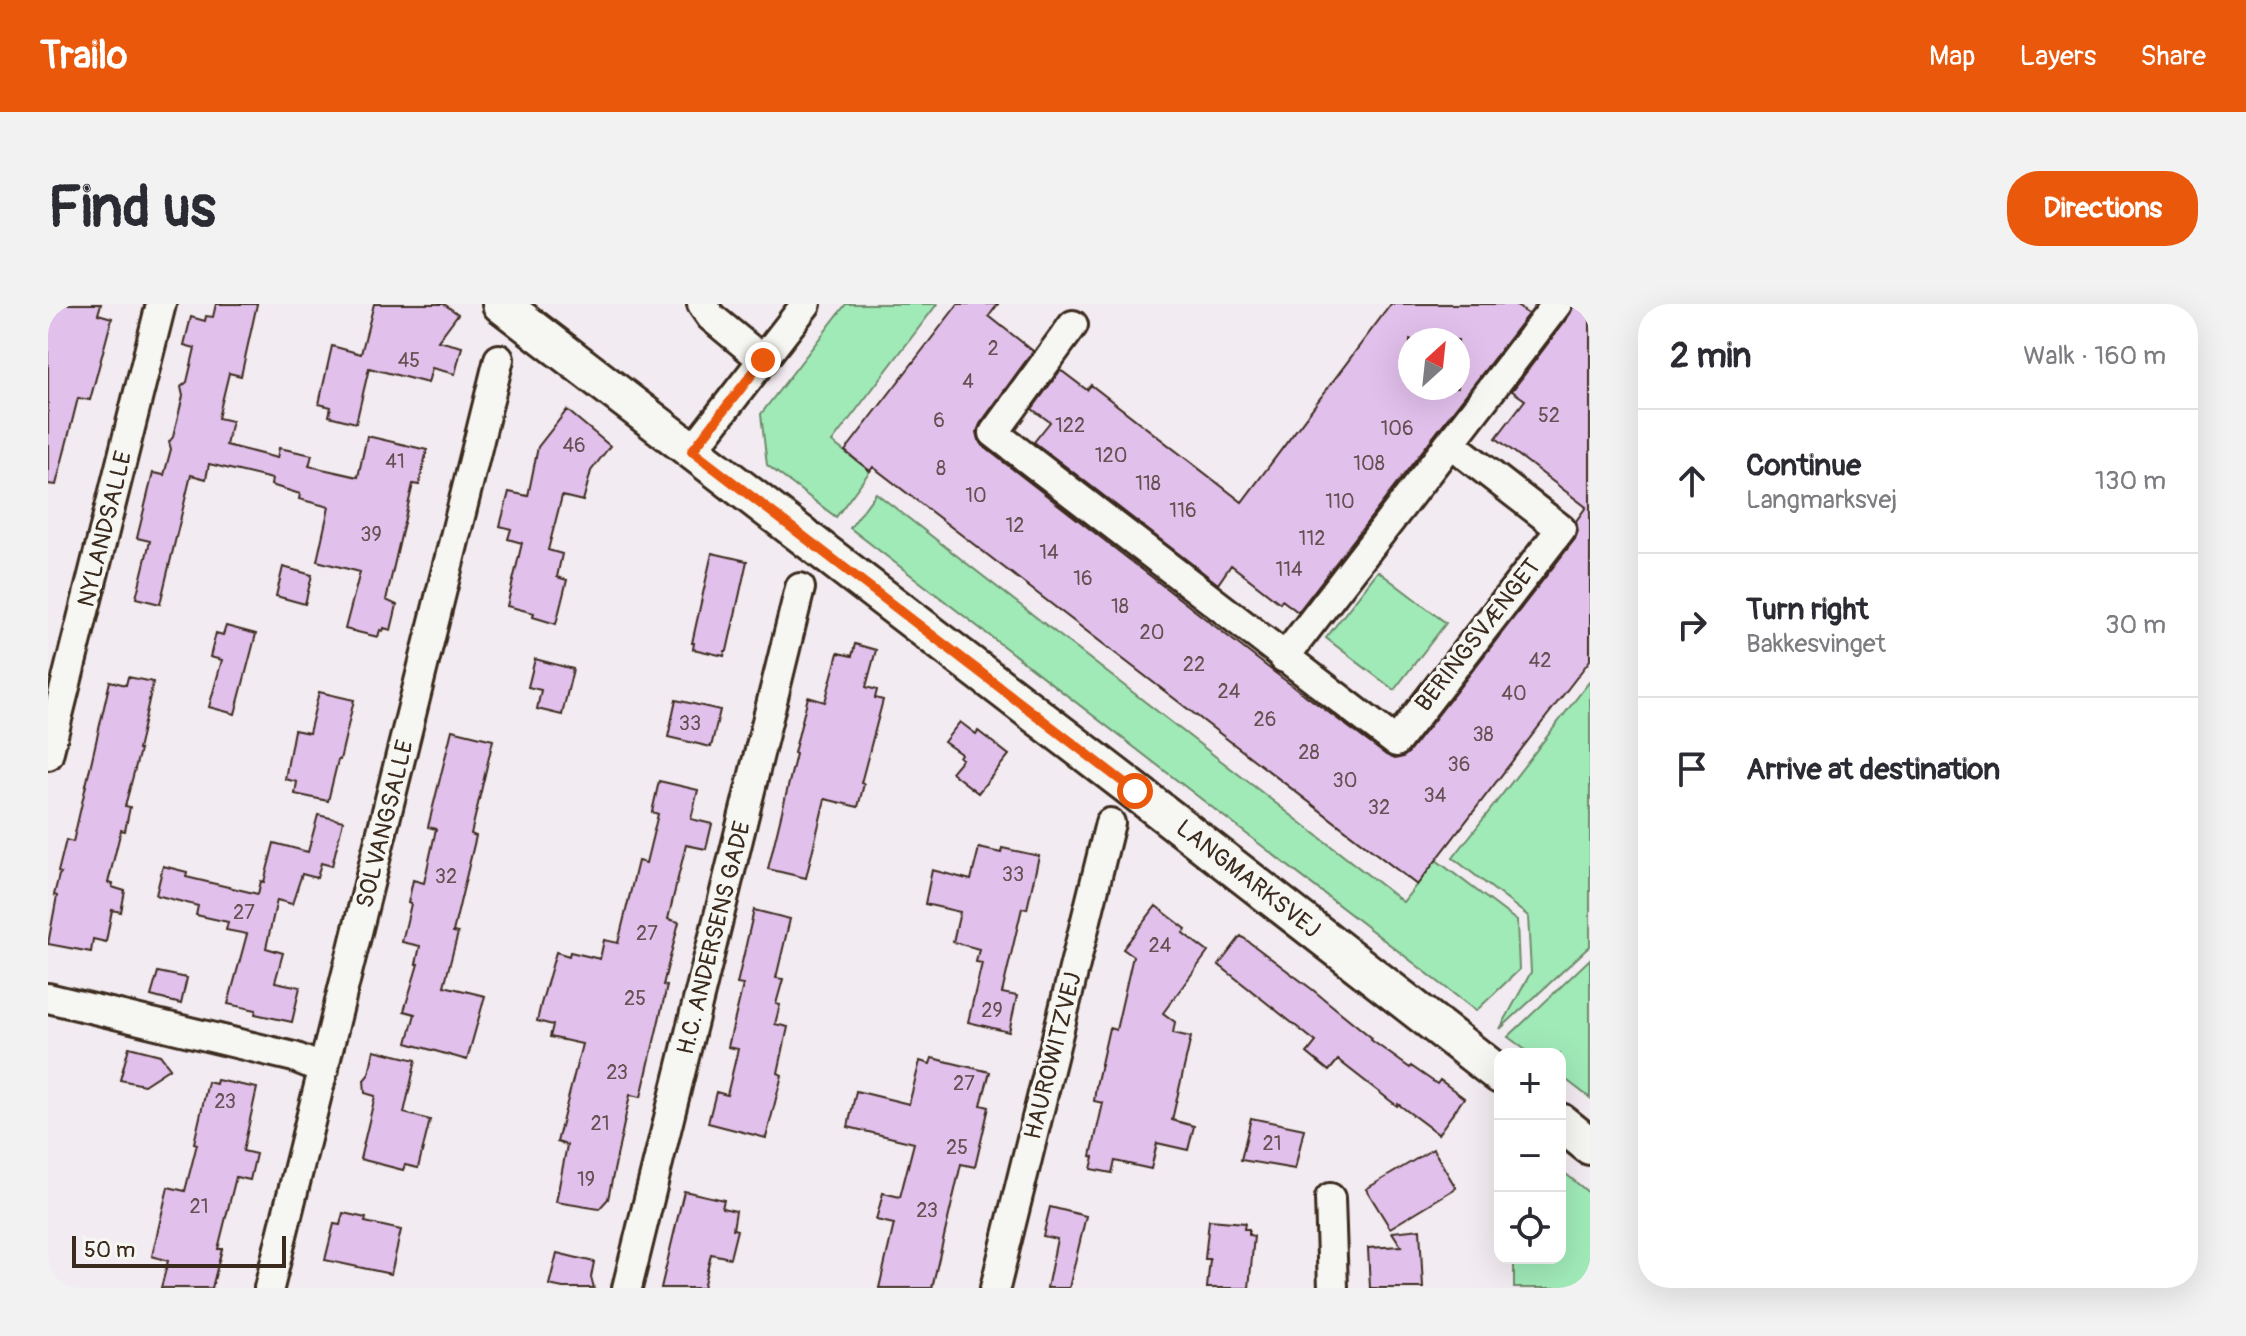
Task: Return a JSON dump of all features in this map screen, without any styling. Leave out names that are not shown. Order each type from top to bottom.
[{"type":"main road","name":"LANGMARKSVEJ","points":[[501,304],[1494,1070]]},
{"type":"main road","points":[[1566,1127],[1590,1146]]},
{"type":"street","name":"NYLANDSALLE","points":[[48,755],[161,304]]},
{"type":"street","points":[[702,304],[711,317],[763,360]]},
{"type":"street","points":[[692,451],[806,304]]},
{"type":"street","points":[[1284,658],[1557,304]]},
{"type":"street","name":"BERINGSVÆNGET","points":[[1073,325],[994,433],[1396,742],[1561,529],[1450,443]]},
{"type":"street","name":"SOLVANGSALLE","points":[[269,1288],[499,359]]},
{"type":"street","name":"H.C. ANDERSENS GADE","points":[[627,1288],[800,588]]},
{"type":"street","name":"HAUROWITZVEJ","points":[[995,1288],[1110,823]]},
{"type":"street","points":[[48,998],[294,1057],[324,1069]]},
{"type":"street","points":[[1330,1198],[1333,1288]]},
{"type":"green space","points":[[846,304],[937,304],[832,442],[870,471],[836,517],[767,465],[761,414]]},
{"type":"green space","points":[[876,493],[1403,902],[1436,860],[1517,921],[1519,970],[1476,1011],[850,528]]},
{"type":"green space","points":[[1378,571],[1446,623],[1394,690],[1326,638]]},
{"type":"green space","points":[[1590,681],[1590,946],[1500,1029],[1531,972],[1528,916],[1453,858]]},
{"type":"green space","points":[[1590,959],[1590,1098],[1566,1080],[1566,1048],[1523,1048],[1508,1037]]},
{"type":"green space","points":[[1566,1174],[1590,1194],[1590,1288],[1514,1288],[1514,1264],[1566,1264]]},
{"type":"building","points":[[48,304],[101,304],[98,314],[112,318],[90,400],[78,398],[56,485],[48,484]]},
{"type":"building","points":[[216,304],[257,304],[241,376],[229,373],[218,418],[232,421],[226,445],[277,458],[279,448],[312,455],[309,466],[358,477],[367,436],[427,450],[419,485],[413,484],[386,600],[397,605],[391,630],[380,630],[378,637],[345,629],[360,572],[317,561],[329,507],[299,499],[300,494],[271,485],[272,479],[209,464],[206,479],[191,475],[160,604],[136,598],[150,541],[137,538],[153,473],[164,475],[171,449],[169,442],[183,396],[181,387],[187,382],[195,348],[184,345],[191,317],[205,321],[206,316],[213,317]]},
{"type":"building","points":[[374,304],[444,304],[458,314],[438,341],[462,347],[455,374],[432,368],[428,383],[369,368],[356,423],[329,416],[331,407],[319,404],[332,346],[361,354]]},
{"type":"building","points":[[958,304],[998,304],[989,316],[1033,351],[980,424],[977,432],[983,446],[1274,672],[1395,759],[1409,752],[1575,539],[1578,531],[1576,521],[1586,507],[1496,438],[1525,400],[1512,391],[1570,314],[1574,304],[1590,315],[1590,660],[1417,885],[873,467],[870,471],[845,451]]},
{"type":"building","points":[[1391,304],[1514,304],[1528,314],[1470,389],[1470,328],[1398,328],[1398,400],[1462,400],[1298,612],[1282,600],[1280,603],[1231,565],[1218,584],[1034,442],[1050,422],[1032,409],[1060,371],[1087,390],[1091,385],[1242,502]]},
{"type":"building","points":[[567,410],[610,446],[591,471],[583,501],[562,496],[548,550],[562,554],[557,577],[567,580],[556,624],[533,617],[534,613],[507,606],[522,543],[508,539],[511,529],[500,526],[509,492],[528,496],[538,447]]},
{"type":"building","points":[[712,553],[747,561],[724,656],[693,649],[692,643]]},
{"type":"building","points":[[283,567],[312,575],[305,604],[276,596]]},
{"type":"building","points":[[226,626],[256,634],[235,714],[209,707],[222,660],[210,657],[216,633],[223,635]]},
{"type":"building","points":[[855,644],[876,650],[866,687],[877,690],[875,698],[883,700],[861,783],[864,784],[858,807],[825,799],[806,878],[768,869],[808,697],[825,702],[838,653],[852,656]]},
{"type":"building","points":[[535,659],[573,669],[562,715],[537,709],[541,690],[528,687]]},
{"type":"building","points":[[128,677],[153,682],[125,806],[130,807],[125,831],[121,830],[108,883],[125,891],[121,912],[112,910],[106,942],[93,939],[91,952],[48,944],[57,896],[54,895],[61,873],[58,872],[66,840],[73,842],[110,681],[126,685]]},
{"type":"building","points":[[319,692],[354,700],[328,801],[295,794],[297,782],[285,779],[294,730],[309,733]]},
{"type":"building","points":[[676,700],[720,710],[711,747],[668,737]]},
{"type":"building","points":[[960,722],[976,734],[978,731],[1009,755],[978,793],[951,772],[962,759],[959,757],[961,754],[944,742]]},
{"type":"building","points":[[452,730],[493,740],[471,834],[476,836],[453,932],[458,933],[444,986],[485,996],[467,1060],[407,1043],[415,1014],[404,1011],[420,946],[402,942],[411,904],[408,903],[413,880],[424,883],[436,829],[428,827]]},
{"type":"building","points":[[659,781],[698,790],[691,819],[712,824],[706,849],[686,845],[668,919],[679,922],[663,985],[667,986],[641,1097],[630,1095],[608,1199],[599,1209],[556,1202],[567,1145],[557,1142],[582,1044],[550,1037],[553,1025],[537,1021],[541,1004],[556,952],[600,959],[604,940],[618,943],[638,861],[646,863],[658,814],[652,812]]},
{"type":"building","points":[[318,815],[343,821],[332,866],[321,863],[317,878],[302,874],[292,904],[277,900],[266,948],[283,953],[275,982],[300,987],[292,1022],[228,1004],[247,934],[226,930],[228,922],[196,915],[198,906],[156,895],[163,866],[187,872],[186,877],[258,894],[274,843],[308,852]]},
{"type":"building","points":[[979,848],[1001,853],[1002,848],[1039,856],[1027,909],[1022,908],[1002,993],[1017,996],[1009,1032],[968,1022],[982,963],[976,962],[979,949],[953,942],[960,912],[925,904],[932,870],[971,880]]},
{"type":"building","points":[[1156,906],[1186,929],[1183,933],[1208,952],[1163,1013],[1175,1022],[1173,1033],[1191,1037],[1172,1120],[1194,1126],[1188,1150],[1157,1143],[1151,1169],[1115,1161],[1112,1173],[1091,1169],[1103,1103],[1094,1101],[1096,1086],[1109,1028],[1116,1030],[1133,956],[1123,949]]},
{"type":"building","points":[[754,910],[790,919],[776,978],[783,979],[776,1004],[780,1005],[775,1024],[788,1027],[778,1073],[782,1075],[766,1138],[708,1123],[716,1092],[727,1095],[738,1049],[728,1047],[743,985],[737,984]]},
{"type":"building","points":[[1241,936],[1313,990],[1371,1040],[1410,1068],[1437,1084],[1440,1080],[1464,1098],[1438,1134],[1338,1060],[1329,1071],[1307,1053],[1316,1042],[1219,965]]},
{"type":"building","points":[[158,972],[187,978],[181,1004],[151,996]]},
{"type":"building","points":[[129,1047],[160,1055],[170,1068],[144,1085],[120,1080]]},
{"type":"building","points":[[374,1050],[416,1060],[404,1113],[430,1120],[418,1168],[405,1165],[403,1170],[360,1159],[375,1096],[365,1093],[364,1080],[369,1074]]},
{"type":"building","points":[[932,1058],[990,1072],[981,1105],[989,1107],[975,1167],[961,1164],[932,1288],[879,1288],[894,1224],[876,1220],[883,1193],[900,1197],[914,1143],[848,1127],[856,1091],[909,1104],[920,1061],[930,1064]]},
{"type":"building","points":[[217,1080],[257,1088],[243,1151],[256,1154],[250,1180],[236,1177],[212,1288],[161,1288],[168,1261],[152,1256],[168,1187],[185,1191],[208,1082],[216,1084]]},
{"type":"building","points":[[1251,1118],[1304,1129],[1295,1169],[1241,1160]]},
{"type":"building","points":[[1433,1149],[1456,1188],[1390,1228],[1366,1189]]},
{"type":"building","points":[[684,1191],[724,1200],[722,1208],[736,1211],[733,1229],[737,1230],[730,1258],[711,1254],[703,1288],[661,1288]]},
{"type":"building","points":[[1050,1207],[1086,1216],[1069,1288],[1047,1288],[1057,1239],[1043,1236]]},
{"type":"building","points":[[343,1213],[366,1218],[365,1222],[401,1230],[391,1274],[325,1260],[334,1224],[340,1225]]},
{"type":"building","points":[[1209,1220],[1245,1223],[1244,1229],[1249,1229],[1249,1235],[1254,1236],[1249,1288],[1207,1288],[1210,1259],[1205,1259]]},
{"type":"building","points":[[1420,1229],[1423,1288],[1370,1288],[1368,1248],[1401,1246],[1392,1232]]},
{"type":"building","points":[[557,1253],[594,1262],[591,1277],[594,1288],[549,1285]]},
{"type":"route","points":[[763,360],[692,451],[1135,791]]}]
